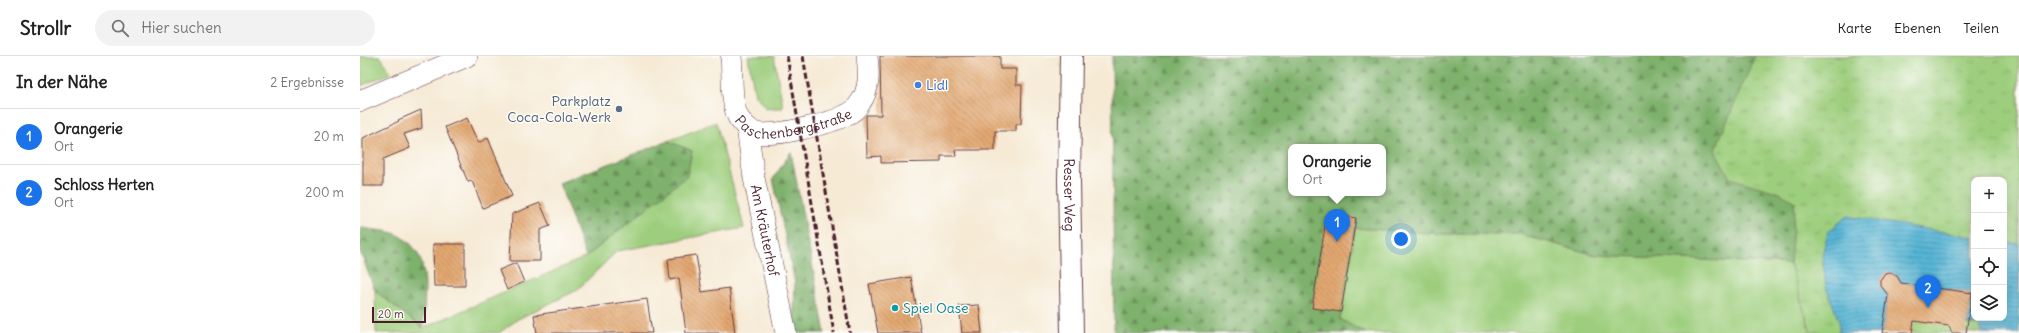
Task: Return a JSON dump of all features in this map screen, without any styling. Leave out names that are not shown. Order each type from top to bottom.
[{"type":"main road","name":"Resser Weg","points":[[1071,56],[1069,181],[1072,333]]},
{"type":"street","points":[[360,101],[467,56]]},
{"type":"street","name":"Paschenbergstraße","points":[[731,56],[734,99],[738,117],[754,133],[780,133],[846,115],[859,105],[864,96],[869,72],[867,56]]},
{"type":"street","name":"Am Kräuterhof","points":[[747,127],[754,178],[786,333]]},
{"type":"green space","points":[[360,56],[380,56],[391,73],[360,86]]},
{"type":"green space","points":[[748,56],[774,56],[783,108],[766,108],[755,95]]},
{"type":"green space","points":[[1112,56],[1755,56],[1715,150],[1730,178],[1780,193],[1795,202],[1790,264],[1596,255],[1519,234],[1441,234],[1355,228],[1340,319],[1365,333],[1114,333]]},
{"type":"green space","points":[[1755,56],[2019,56],[2019,333],[1811,333],[1790,264],[1795,202],[1780,193],[1730,178],[1715,150]]},
{"type":"green space","points":[[716,122],[744,228],[617,251],[577,290],[518,319],[499,333],[376,333],[375,291],[423,328],[586,257],[686,176],[692,151],[668,141]]},
{"type":"green space","points":[[668,141],[692,151],[687,176],[586,257],[559,183]]},
{"type":"green space","points":[[791,152],[825,333],[793,333],[795,283],[773,179]]},
{"type":"green space","points":[[362,228],[396,234],[408,242],[416,251],[422,262],[424,275],[425,288],[423,328],[375,291],[360,251],[360,229]]},
{"type":"green space","points":[[1354,228],[1441,234],[1519,234],[1596,255],[1790,264],[1811,333],[1365,333],[1340,320]]},
{"type":"water","points":[[1847,216],[1971,237],[1971,293],[1899,282],[1897,276],[1889,272],[1885,273],[1880,280],[1880,285],[1888,295],[1882,333],[1839,333],[1839,321],[1826,287],[1822,255],[1828,232]]},
{"type":"water","points":[[2007,242],[2019,244],[2019,333],[1981,333],[1979,325],[1967,324],[1971,299],[1971,321],[2007,321]]},
{"type":"building","name":"Lidl","points":[[880,56],[1000,56],[1000,69],[1016,69],[1016,85],[1022,85],[1021,124],[1016,124],[1016,131],[995,131],[995,150],[955,150],[956,156],[941,156],[941,162],[881,163],[881,156],[867,157],[866,115],[881,115]]},
{"type":"building","points":[[421,110],[422,128],[404,134],[410,148],[383,159],[383,186],[363,186],[363,138]]},
{"type":"building","points":[[467,118],[478,143],[488,138],[512,196],[483,208],[472,181],[468,182],[445,127]]},
{"type":"building","points":[[540,203],[550,226],[540,230],[540,261],[510,261],[512,214]]},
{"type":"building","points":[[1327,214],[1356,218],[1341,312],[1312,308]]},
{"type":"building","points":[[433,244],[465,244],[465,286],[434,286]]},
{"type":"building","points":[[696,255],[702,292],[729,288],[735,333],[686,333],[679,278],[670,280],[668,259]]},
{"type":"building","points":[[516,263],[524,282],[507,290],[499,270]]},
{"type":"building","points":[[1889,272],[1897,276],[1901,283],[1971,293],[1966,333],[1952,333],[1949,326],[1914,321],[1912,333],[1882,333],[1888,295],[1880,285],[1880,280],[1885,273]]},
{"type":"building","name":"Spiel Oase","points":[[911,277],[921,333],[878,333],[869,284]]},
{"type":"building","points":[[647,299],[652,333],[537,333],[534,315]]},
{"type":"building","points":[[979,305],[982,333],[962,333],[959,306]]},
{"type":"railway","points":[[787,56],[834,333]]},
{"type":"railway","points":[[803,56],[850,333]]},
{"type":"place","name":"Lidl","points":[[918,85]]},
{"type":"place","name":"Parkplatz Coca-Cola-Werk","points":[[619,109]]},
{"type":"place","name":"Orangerie","points":[[1337,242]]},
{"type":"place","name":"Spiel Oase","points":[[895,308]]},
{"type":"place","name":"Schloss Herten","points":[[1928,308]]}]
